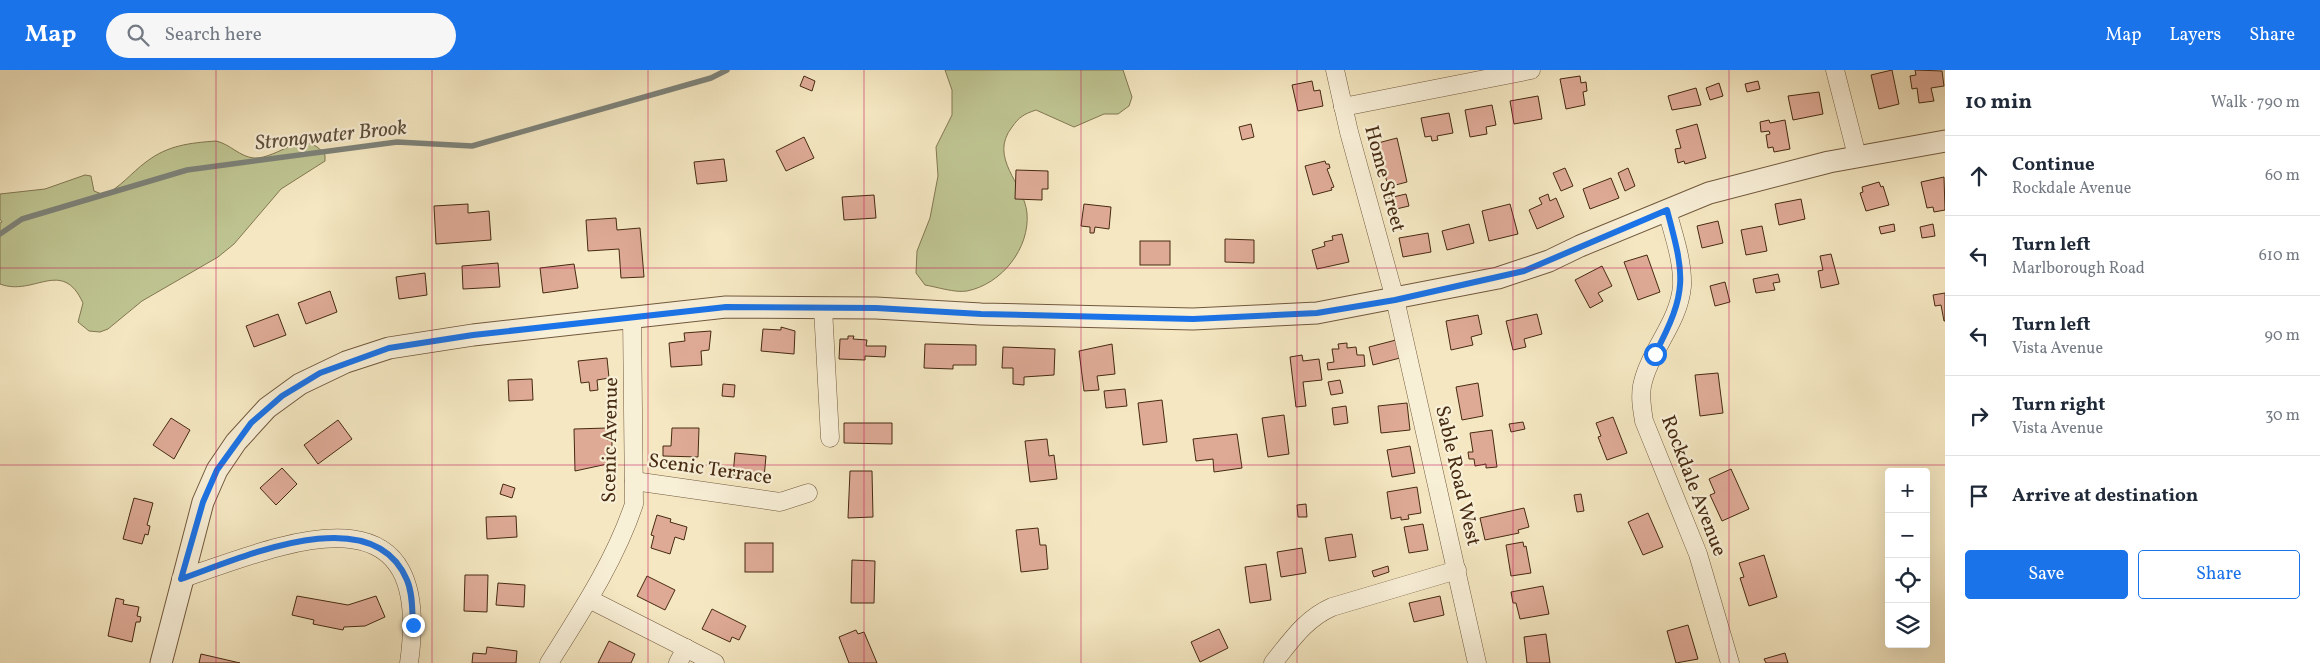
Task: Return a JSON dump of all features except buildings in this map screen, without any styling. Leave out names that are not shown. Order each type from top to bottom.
[{"type":"street","name":"Home Street","points":[[1335,70],[1343,107],[1395,300]]},
{"type":"street","points":[[1343,107],[1531,70]]},
{"type":"street","points":[[1835,70],[1856,156]]},
{"type":"street","points":[[161,663],[181,579],[203,502],[217,470],[251,423],[282,396],[300,384],[346,362],[398,346],[427,340],[726,307],[1193,319],[1317,313],[1395,300],[1524,271],[1709,193],[1856,156],[1945,141]]},
{"type":"street","name":"Rockdale Avenue","points":[[1667,210],[1678,252],[1682,286],[1670,324],[1648,368],[1642,386],[1641,403],[1644,421],[1698,554],[1730,663]]},
{"type":"street","name":"Sable Road West","points":[[1395,300],[1477,663]]},
{"type":"street","points":[[823,308],[830,438]]},
{"type":"street","name":"Scenic Avenue","points":[[549,663],[589,599],[628,523],[634,504],[632,316]]},
{"type":"street","name":"Scenic Terrace","points":[[634,481],[780,502],[808,493]]},
{"type":"street","points":[[181,579],[271,548],[329,537],[355,539],[384,552],[396,562],[407,580],[412,604],[413,625],[410,663]]},
{"type":"street","points":[[1273,663],[1305,624],[1316,614],[1332,607],[1457,570]]},
{"type":"street","points":[[589,599],[682,656],[715,663]]},
{"type":"green space","points":[[945,70],[1123,70],[1132,97],[1129,106],[1118,114],[1104,114],[1074,127],[1036,110],[1022,116],[1012,127],[1006,138],[1005,160],[1025,202],[1027,226],[1024,239],[1019,251],[1002,272],[992,281],[967,291],[952,291],[925,285],[916,273],[917,251],[930,218],[938,176],[936,147],[952,115],[952,90]]},
{"type":"green space","points":[[216,141],[254,158],[273,154],[300,143],[309,143],[317,147],[325,155],[325,161],[281,189],[234,244],[218,257],[142,301],[108,329],[100,332],[89,331],[78,322],[83,303],[75,290],[66,282],[56,280],[12,287],[0,284],[0,223],[2,222],[0,219],[0,194],[45,189],[85,175],[91,176],[94,191],[104,195],[116,188],[154,156],[171,148]]},
{"type":"waterway","name":"Strongwater Brook","points":[[0,234],[22,219],[187,170],[397,142],[472,146],[711,78],[727,70]]},
{"type":"route","points":[[413,625],[412,604],[407,580],[396,562],[380,549],[355,539],[329,537],[271,548],[181,579],[203,502],[217,470],[251,423],[282,396],[320,373],[389,348],[427,340],[726,307],[876,308],[981,314],[1193,319],[1317,313],[1395,300],[1450,286],[1498,278],[1524,271],[1667,210],[1680,266],[1682,286],[1670,324],[1655,354]]}]
